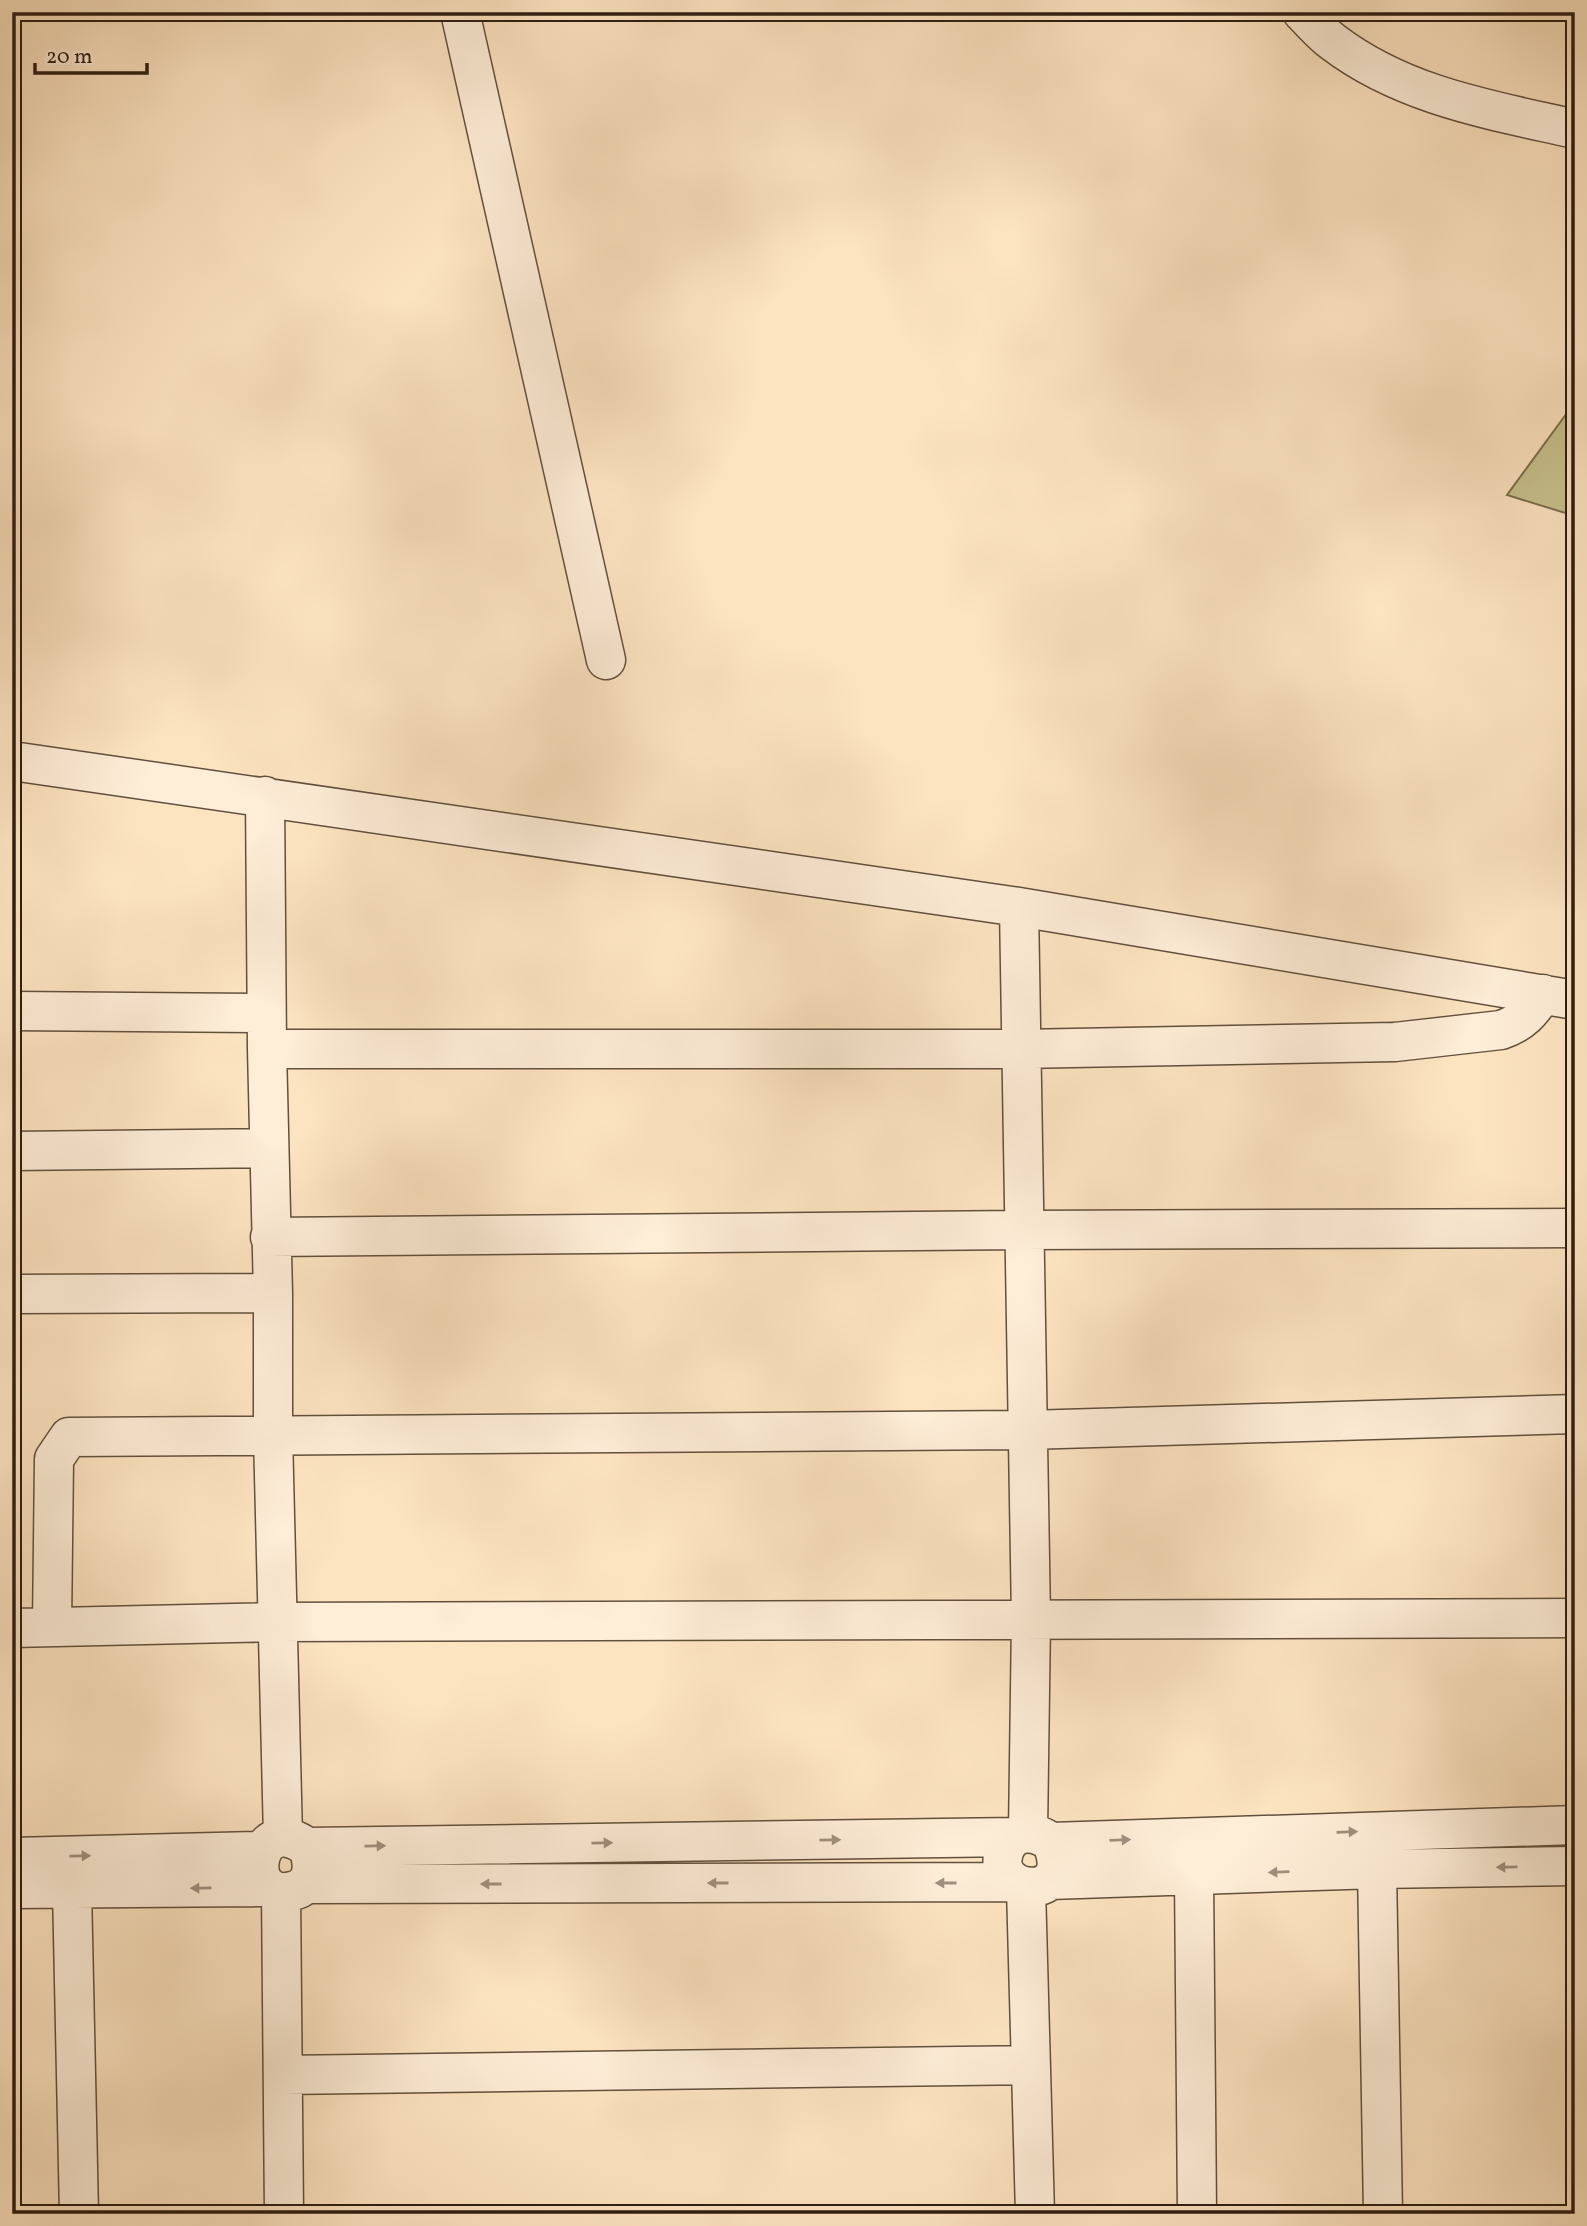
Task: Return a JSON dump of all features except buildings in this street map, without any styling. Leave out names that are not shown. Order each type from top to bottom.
[{"type":"street","points":[[460,12],[606,660]]},
{"type":"street","points":[[1302,12],[1332,42],[1395,79],[1429,93],[1575,130]]},
{"type":"street","points":[[12,761],[1019,907],[1559,997]]},
{"type":"street","points":[[265,796],[273,1435],[284,1867],[284,2214]]},
{"type":"street","points":[[1019,907],[1032,1837]]},
{"type":"street","points":[[12,1011],[266,1031],[1020,1049],[1395,1042],[1501,1030],[1515,1025],[1559,997]]},
{"type":"street","points":[[12,1151],[268,1148]]},
{"type":"street","points":[[270,1237],[1575,1228]]},
{"type":"street","points":[[12,1294],[273,1293]]},
{"type":"street","points":[[52,1627],[54,1459],[69,1437],[1027,1430],[1575,1413]]},
{"type":"street","points":[[12,1628],[277,1622],[1575,1618]]},
{"type":"street","points":[[12,1889],[72,1889],[284,1867],[1032,1837],[1575,1825]]},
{"type":"street","points":[[1030,1883],[1057,1868],[1057,1855],[1032,1837]]},
{"type":"street","points":[[1030,1883],[1005,1872],[1002,1859],[1006,1846],[1032,1837]]},
{"type":"street","points":[[12,1857],[284,1867],[1030,1883],[1377,1869],[1575,1866]]},
{"type":"street","points":[[1377,1869],[1383,2214]]},
{"type":"street","points":[[1194,1875],[1196,2214]]},
{"type":"street","points":[[1030,1883],[1030,2065],[1035,2214]]},
{"type":"street","points":[[72,1889],[79,2214]]},
{"type":"street","points":[[284,2075],[1030,2065]]},
{"type":"shaded area","points":[[1575,402],[1575,516],[1507,495]]}]
